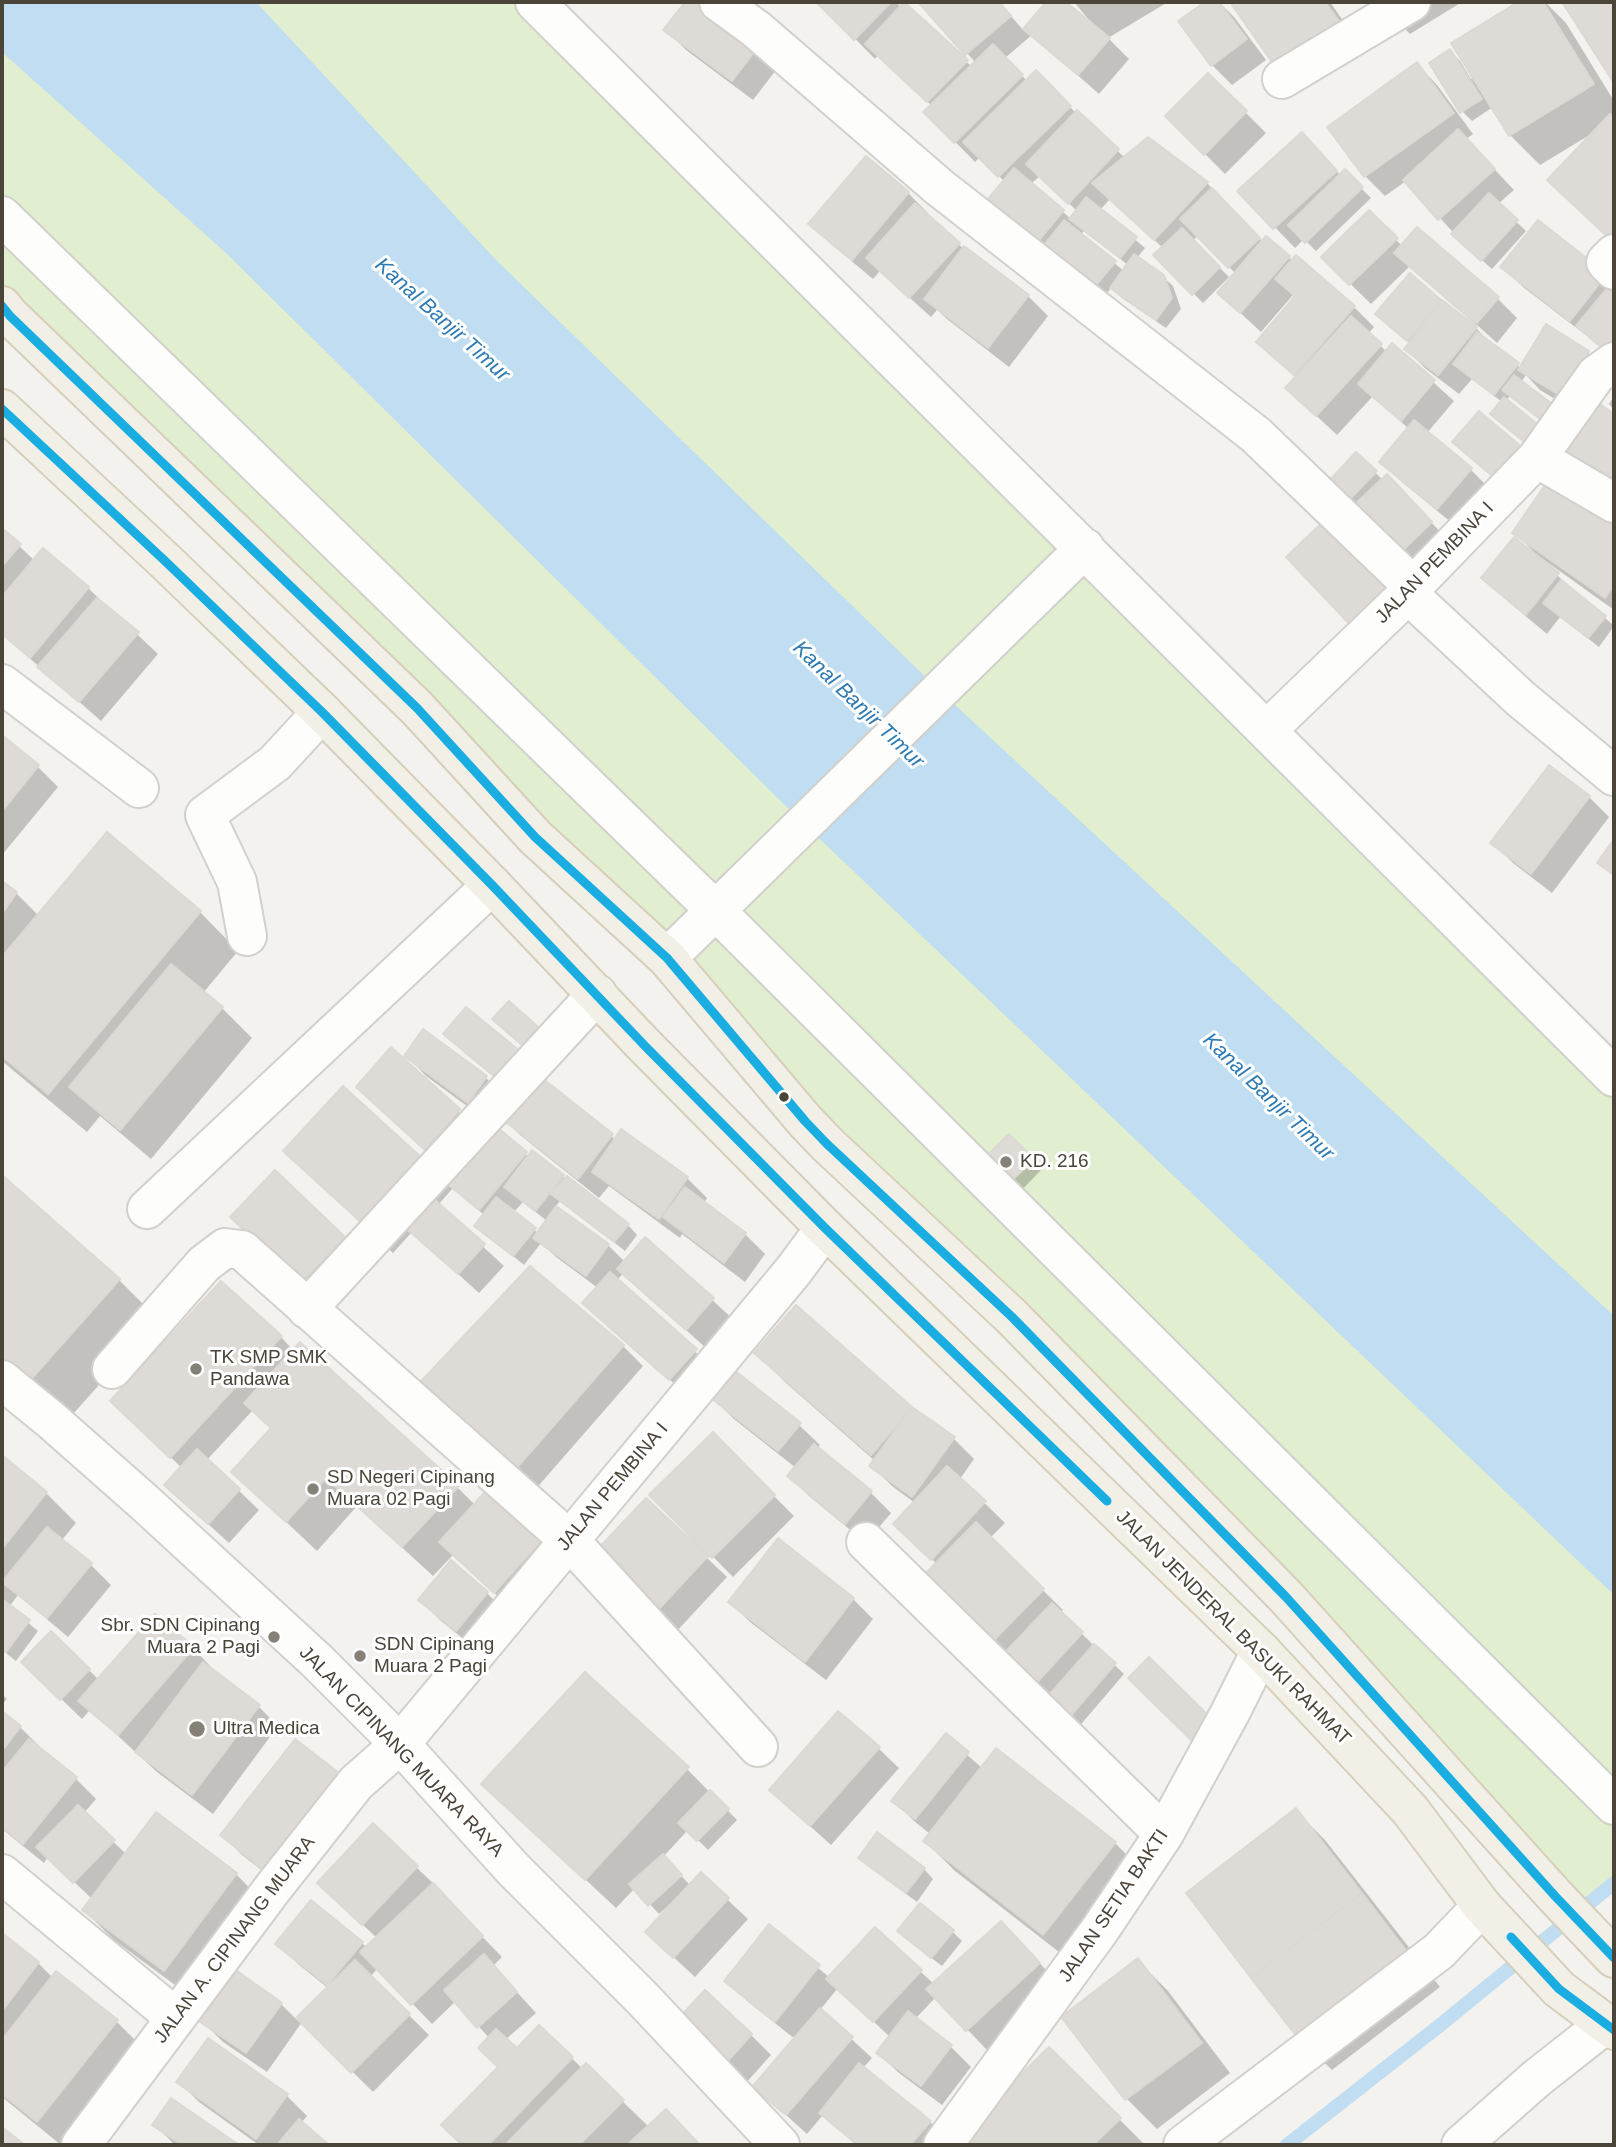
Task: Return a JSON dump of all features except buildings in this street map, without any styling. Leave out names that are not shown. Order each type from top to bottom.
[{"type":"main road","points":[[2,306],[417,708],[535,837],[667,958],[820,1136],[1012,1317],[1286,1597],[1611,1955]]},
{"type":"main road","name":"JALAN JENDERAL BASUKI RAHMAT","points":[[2,409],[322,712],[825,1228],[1261,1651],[1410,1810],[1482,1906],[1515,1942],[1559,1989],[1611,2027]]},
{"type":"street","points":[[535,2],[1075,558],[1267,730],[1614,1077]]},
{"type":"street","points":[[719,2],[756,29],[939,187],[1256,435],[1521,699],[1614,776]]},
{"type":"street","points":[[1282,79],[1364,14],[1411,2]]},
{"type":"street","points":[[2,216],[751,945],[1614,1805]]},
{"type":"street","points":[[1614,254],[1606,262],[1614,270]]},
{"type":"street","name":"JALAN PEMBINA I","points":[[1267,730],[1410,590],[1537,458],[1596,375],[1614,362]]},
{"type":"street","points":[[1537,458],[1614,503]]},
{"type":"street","points":[[667,958],[1075,558]]},
{"type":"street","points":[[2,684],[139,788]]},
{"type":"street","points":[[247,936],[237,882],[205,815],[275,764],[322,712]]},
{"type":"street","points":[[148,1209],[492,885]]},
{"type":"street","points":[[307,1309],[597,994]]},
{"type":"street","name":"JALAN PEMBINA I","points":[[400,1744],[794,1270],[825,1228]]},
{"type":"street","points":[[112,1368],[204,1264],[225,1248],[242,1250],[569,1540],[758,1747]]},
{"type":"street","name":"JALAN CIPINANG MUARA RAYA","points":[[2,1380],[144,1502],[317,1661],[400,1744],[513,1869],[643,1999],[780,2145]]},
{"type":"street","points":[[866,1542],[1164,1834]]},
{"type":"street","name":"JALAN SETIA BAKTI","points":[[943,2145],[1099,1931],[1164,1834],[1261,1651]]},
{"type":"street","name":"JALAN A. CIPINANG MUARA","points":[[81,2145],[273,1888],[356,1783],[400,1744]]},
{"type":"street","points":[[2,1874],[176,2018]]},
{"type":"street","points":[[1183,2145],[1439,1951],[1482,1906]]},
{"type":"street","points":[[1461,2145],[1536,2078],[1611,2027]]},
{"type":"green space","points":[[2,2],[535,2],[1614,1077],[1614,1883],[1575,1915],[1286,1597],[2,306]]},
{"type":"water","name":"Kanal Banjir Timur","points":[[2,2],[256,2],[496,260],[940,691],[1614,1316],[1614,1595],[804,824],[226,253],[2,52]]},
{"type":"waterway","points":[[1287,2145],[1439,2026],[1614,1883]]},
{"type":"transit line","points":[[2,306],[417,708],[535,837],[667,958],[805,1121],[1012,1317],[1286,1597],[1614,1958]]},
{"type":"transit line","points":[[2,409],[322,712],[825,1228],[1107,1501]]},
{"type":"transit line","points":[[1511,1937],[1559,1989],[1614,2030]]},
{"type":"place","name":"KD. 216","points":[[1006,1162]]},
{"type":"place","name":"TK SMP SMK Pandawa","points":[[196,1369]]},
{"type":"place","name":"SD Negeri Cipinang Muara 02 Pagi","points":[[313,1489]]},
{"type":"place","name":"Sbr. SDN Cipinang Muara 2 Pagi","points":[[274,1637]]},
{"type":"place","name":"SDN Cipinang Muara 2 Pagi","points":[[360,1656]]},
{"type":"place","name":"Ultra Medica","points":[[197,1729]]}]
